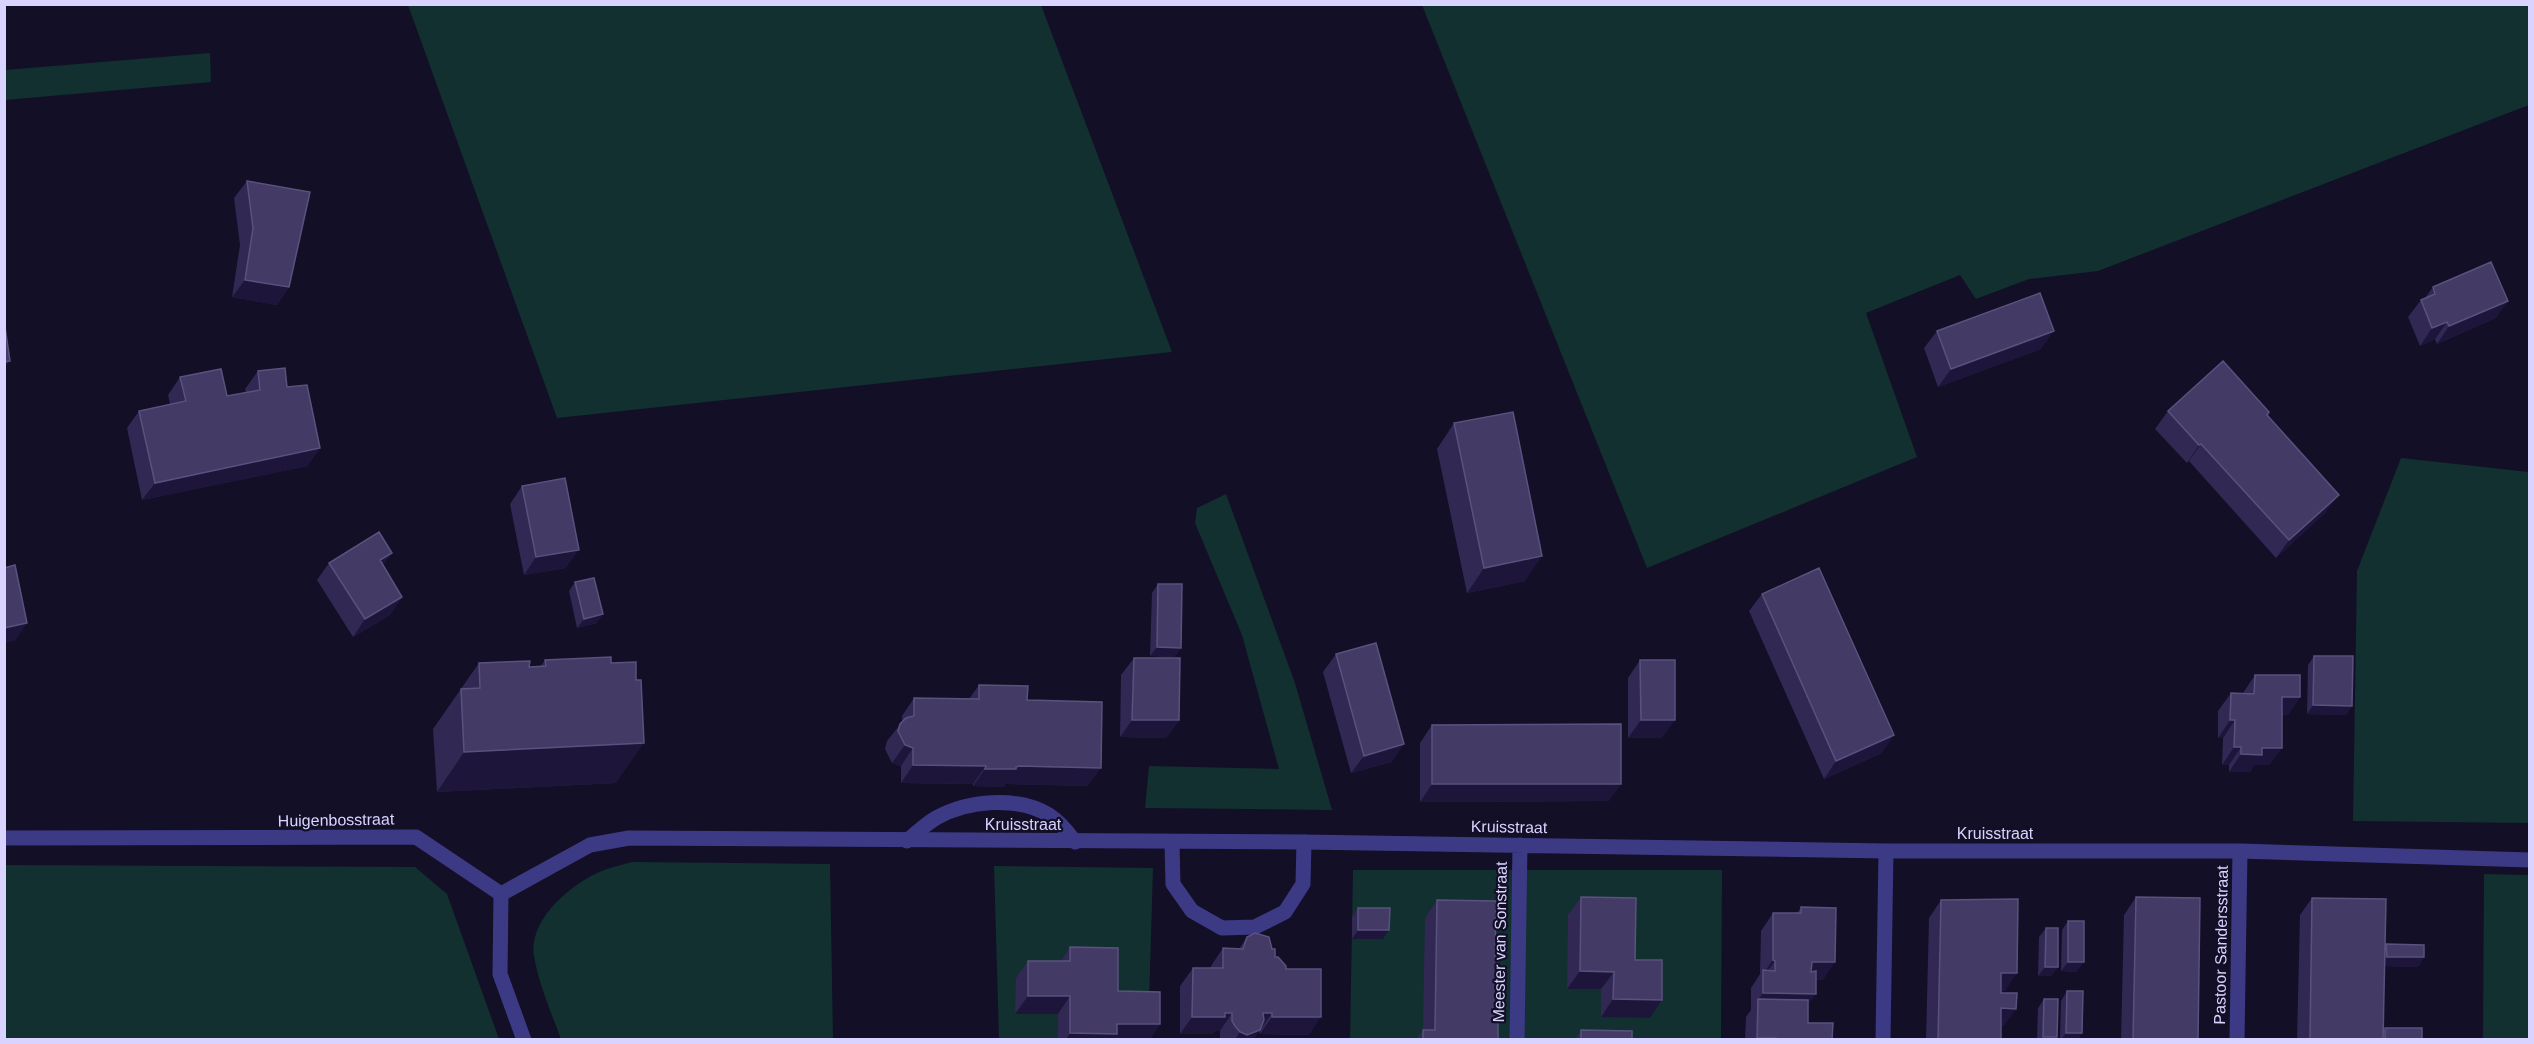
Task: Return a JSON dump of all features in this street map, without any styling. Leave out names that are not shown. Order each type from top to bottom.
[{"type":"street","points":[[907,841],[935,819],[953,810],[981,804],[1012,803],[1048,814],[1064,827],[1075,842]]},
{"type":"street","name":"Huigenbosstraat","points":[[4,838],[416,837],[501,894]]},
{"type":"street","name":"Kruisstraat","points":[[501,894],[590,845],[629,838],[1304,842],[1886,851],[2240,851],[2529,860]]},
{"type":"street","points":[[1172,843],[1173,884],[1192,911],[1222,928],[1255,927],[1285,912],[1303,884],[1304,842]]},
{"type":"street","name":"Meester van Sonstraat","points":[[1517,1040],[1520,845]]},
{"type":"street","points":[[1883,1040],[1886,851]]},
{"type":"street","name":"Pastoor Sandersstraat","points":[[2237,1040],[2240,851]]},
{"type":"street","points":[[501,894],[500,974],[524,1040]]},
{"type":"green space","points":[[408,5],[1041,5],[1172,352],[557,418]]},
{"type":"green space","points":[[1422,5],[2529,5],[2529,105],[2098,271],[2029,279],[1976,299],[1960,275],[1866,313],[1917,457],[1647,568]]},
{"type":"green space","points":[[210,53],[211,82],[5,100],[5,70]]},
{"type":"green space","points":[[2401,458],[2529,472],[2529,823],[2353,821],[2357,571]]},
{"type":"green space","points":[[1226,494],[1295,683],[1332,810],[1145,808],[1149,766],[1279,769],[1242,635],[1195,523],[1197,508]]},
{"type":"green space","points":[[632,862],[830,864],[833,1039],[561,1039],[536,967],[534,943],[537,930],[553,906],[574,887],[597,873]]},
{"type":"green space","points":[[5,865],[415,867],[447,894],[499,1039],[5,1039]]},
{"type":"green space","points":[[994,866],[1153,868],[1148,1039],[999,1039]]},
{"type":"green space","points":[[1353,870],[1722,870],[1721,1039],[1350,1040]]},
{"type":"green space","points":[[2484,874],[2529,875],[2529,1039],[2483,1039]]},
{"type":"building","points":[[247,181],[310,192],[289,287],[245,280],[253,228]]},
{"type":"building","points":[[2491,262],[2508,301],[2449,326],[2447,322],[2432,328],[2421,300],[2435,294],[2433,287]]},
{"type":"building","points":[[2040,293],[2054,331],[1951,369],[1937,331]]},
{"type":"building","points":[[4,320],[10,361],[4,362]]},
{"type":"building","points":[[2223,361],[2269,412],[2267,415],[2339,495],[2289,540],[2168,411]]},
{"type":"building","points":[[285,368],[287,387],[307,385],[320,448],[155,483],[139,411],[186,401],[180,377],[221,369],[227,396],[260,390],[258,371]]},
{"type":"building","points":[[1513,412],[1542,556],[1484,568],[1454,423]]},
{"type":"building","points":[[565,478],[579,550],[536,557],[522,486]]},
{"type":"building","points":[[379,532],[392,553],[380,560],[402,597],[365,619],[329,563]]},
{"type":"building","points":[[15,565],[27,623],[4,628],[4,568]]},
{"type":"building","points":[[1819,568],[1894,735],[1836,761],[1762,594]]},
{"type":"building","points":[[594,578],[603,614],[584,619],[575,582]]},
{"type":"building","points":[[1158,584],[1182,584],[1181,648],[1157,647]]},
{"type":"building","points":[[1376,643],[1404,744],[1364,756],[1336,654]]},
{"type":"building","points":[[2314,656],[2353,656],[2352,706],[2313,705]]},
{"type":"building","points":[[611,657],[611,663],[636,662],[636,680],[641,680],[644,743],[464,752],[461,689],[480,688],[479,663],[530,661],[529,667],[546,666],[545,660]]},
{"type":"building","points":[[1134,658],[1180,658],[1179,720],[1132,720]]},
{"type":"building","points":[[1640,660],[1675,660],[1675,720],[1641,720]]},
{"type":"building","points":[[2255,675],[2300,675],[2300,697],[2282,697],[2282,748],[2262,748],[2262,755],[2241,754],[2241,747],[2234,747],[2235,720],[2230,720],[2231,693],[2254,694]]},
{"type":"building","points":[[979,685],[1028,686],[1027,700],[1102,702],[1101,768],[1019,766],[1016,769],[985,769],[986,766],[913,765],[913,748],[905,745],[898,731],[900,724],[906,718],[914,716],[914,698],[979,699]]},
{"type":"building","points":[[1621,724],[1621,784],[1432,784],[1432,725]]},
{"type":"building","points":[[1581,897],[1636,898],[1635,960],[1662,960],[1662,1000],[1613,999],[1614,972],[1580,971]]},
{"type":"building","points":[[2136,897],[2200,898],[2198,1040],[2133,1040]]},
{"type":"building","points":[[2312,898],[2386,899],[2383,1040],[2310,1040]]},
{"type":"building","points":[[2018,899],[2017,973],[2001,973],[2001,993],[2017,993],[2016,1009],[2001,1008],[2001,1040],[1938,1040],[1941,900]]},
{"type":"building","points":[[1437,900],[1496,901],[1495,957],[1498,958],[1498,1040],[1423,1040],[1423,1030],[1435,1030]]},
{"type":"building","points":[[1801,907],[1836,908],[1835,962],[1812,962],[1811,972],[1816,971],[1816,994],[1763,993],[1763,970],[1775,971],[1773,913],[1801,913]]},
{"type":"building","points":[[1358,908],[1390,908],[1389,930],[1358,930]]},
{"type":"building","points":[[2068,921],[2084,921],[2084,962],[2068,962]]},
{"type":"building","points":[[2046,928],[2058,928],[2058,967],[2045,967]]},
{"type":"building","points":[[1255,933],[1269,937],[1272,949],[1275,949],[1275,957],[1278,957],[1286,969],[1321,969],[1321,1017],[1272,1017],[1272,1013],[1263,1013],[1264,1020],[1260,1030],[1247,1035],[1235,1026],[1232,1013],[1225,1013],[1225,1017],[1192,1017],[1193,968],[1223,968],[1223,948],[1243,949],[1247,937]]},
{"type":"building","points":[[2386,944],[2424,945],[2424,957],[2387,957]]},
{"type":"building","points":[[1070,947],[1118,948],[1118,991],[1160,992],[1160,1024],[1117,1024],[1117,1034],[1070,1033],[1070,996],[1028,996],[1028,961],[1070,961]]},
{"type":"building","points":[[2067,991],[2083,991],[2082,1033],[2066,1033]]},
{"type":"building","points":[[1758,999],[1808,1000],[1808,1023],[1833,1023],[1832,1040],[1757,1038]]},
{"type":"building","points":[[2044,999],[2058,999],[2057,1037],[2043,1037]]},
{"type":"building","points":[[2385,1028],[2422,1028],[2422,1040],[2385,1040]]},
{"type":"building","points":[[1581,1030],[1632,1031],[1632,1040],[1581,1040]]}]
